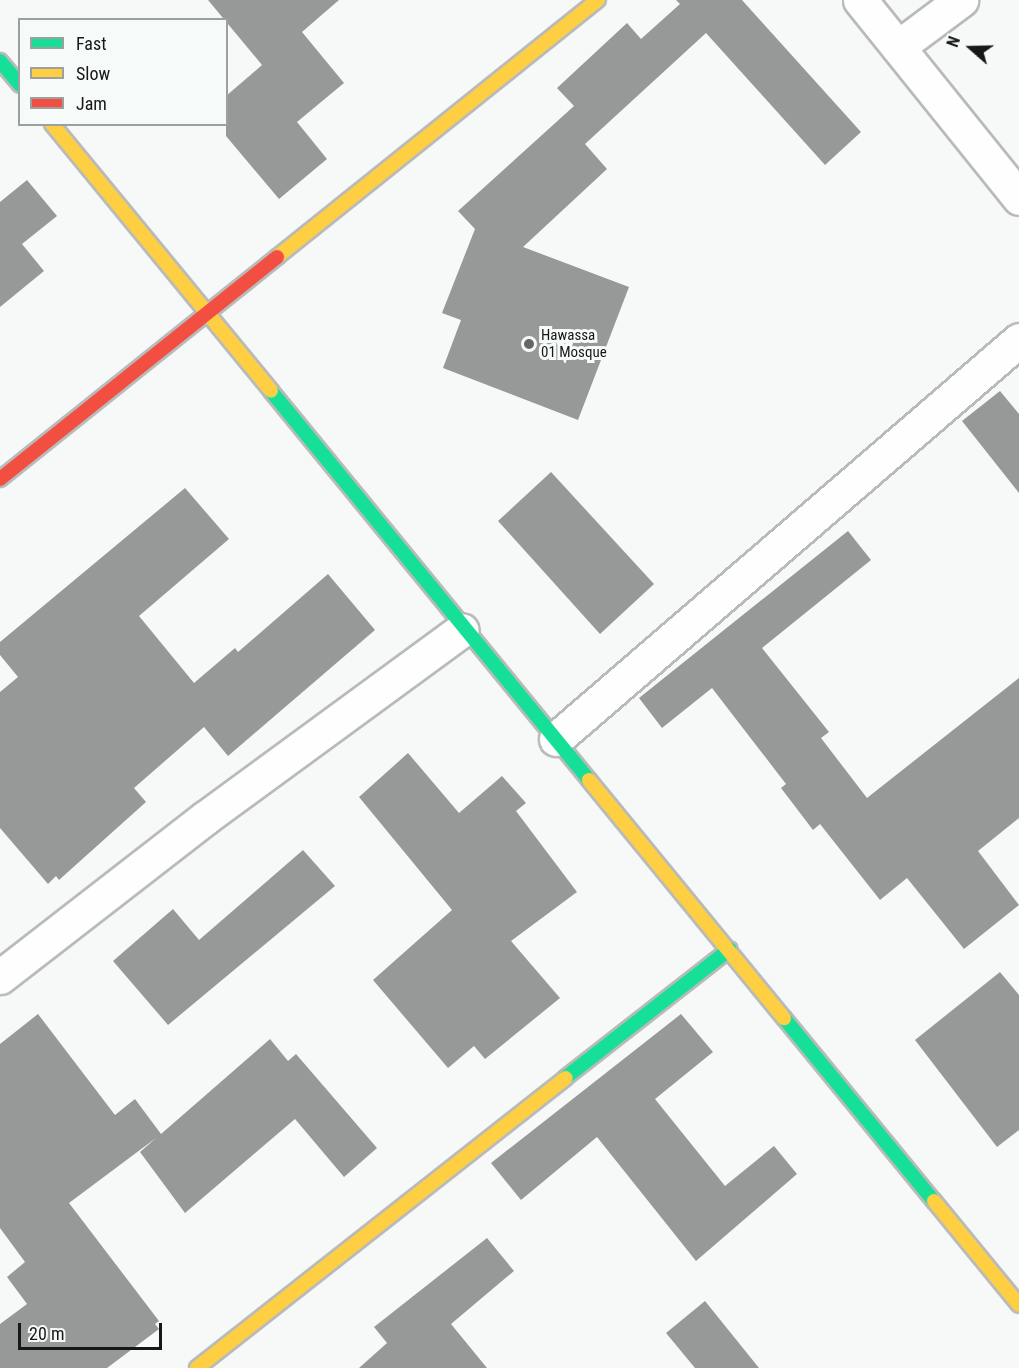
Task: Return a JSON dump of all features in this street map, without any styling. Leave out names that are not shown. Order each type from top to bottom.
[{"type":"street","points":[[0,479],[598,0]]},
{"type":"street","points":[[860,0],[1019,198]]},
{"type":"street","points":[[898,47],[961,0]]},
{"type":"street","points":[[0,60],[18,82]]},
{"type":"street","points":[[54,126],[462,630],[556,739],[730,949],[1019,1305]]},
{"type":"street","points":[[556,739],[1019,340]]},
{"type":"street","points":[[0,976],[205,818],[462,630]]},
{"type":"street","points":[[197,1368],[730,949]]},
{"type":"building","points":[[208,0],[339,0],[302,32],[344,83],[297,122],[327,159],[279,199],[226,136],[228,94],[262,65],[228,24],[228,18],[223,18]]},
{"type":"building","points":[[676,0],[742,0],[861,132],[825,165],[706,33],[585,144],[607,169],[523,247],[629,287],[578,420],[443,368],[461,320],[442,313],[475,229],[458,211],[574,106],[557,88],[627,23],[641,39],[680,4]]},
{"type":"building","points":[[27,180],[57,216],[22,244],[44,271],[0,307],[0,202]]},
{"type":"building","points":[[1000,391],[1019,414],[1019,493],[962,421]]},
{"type":"building","points":[[551,472],[654,584],[600,634],[498,521]]},
{"type":"building","points":[[185,488],[229,539],[139,616],[194,683],[235,648],[238,652],[328,574],[375,630],[228,756],[204,727],[134,788],[146,802],[59,880],[56,876],[48,884],[0,828],[0,692],[18,677],[0,655],[0,642]]},
{"type":"building","points":[[848,531],[871,560],[762,648],[829,732],[821,738],[867,798],[1019,678],[1019,818],[978,851],[1019,905],[964,949],[907,878],[880,900],[820,824],[813,830],[781,788],[786,784],[712,688],[662,728],[639,698]]},
{"type":"building","points":[[408,753],[459,813],[502,776],[526,803],[516,811],[577,892],[511,941],[560,998],[485,1059],[474,1046],[448,1068],[373,980],[452,910],[359,797]]},
{"type":"building","points":[[303,850],[335,886],[168,1025],[113,961],[173,909],[199,940]]},
{"type":"building","points":[[1000,972],[1019,995],[1019,1130],[997,1147],[915,1040]]},
{"type":"building","points":[[38,1014],[115,1115],[135,1099],[161,1134],[270,1039],[288,1061],[296,1054],[377,1148],[344,1177],[295,1119],[185,1213],[140,1152],[156,1138],[69,1203],[159,1321],[155,1324],[159,1329],[107,1368],[0,1368],[0,1324],[27,1304],[7,1277],[25,1262],[0,1228],[0,1044]]},
{"type":"building","points":[[681,1014],[713,1052],[655,1099],[725,1186],[774,1146],[797,1174],[696,1261],[597,1137],[521,1200],[491,1163]]},
{"type":"building","points":[[487,1238],[514,1271],[451,1324],[487,1368],[359,1368],[387,1343],[374,1327]]},
{"type":"building","points":[[705,1301],[759,1368],[695,1368],[666,1333]]},
{"type":"traffic: fast","points":[[0,61],[18,83]]},
{"type":"traffic: fast","points":[[271,391],[589,780]]},
{"type":"traffic: fast","points":[[565,1078],[730,949]]},
{"type":"traffic: fast","points":[[784,1018],[934,1201]]},
{"type":"traffic: slow","points":[[277,257],[598,0]]},
{"type":"traffic: slow","points":[[54,126],[271,391]]},
{"type":"traffic: slow","points":[[589,780],[784,1018]]},
{"type":"traffic: slow","points":[[197,1368],[565,1078]]},
{"type":"traffic: slow","points":[[934,1201],[1019,1305]]},
{"type":"traffic: jam","points":[[0,479],[277,257]]},
{"type":"place","name":"Hawassa 01 Mosque","points":[[529,344]]}]
